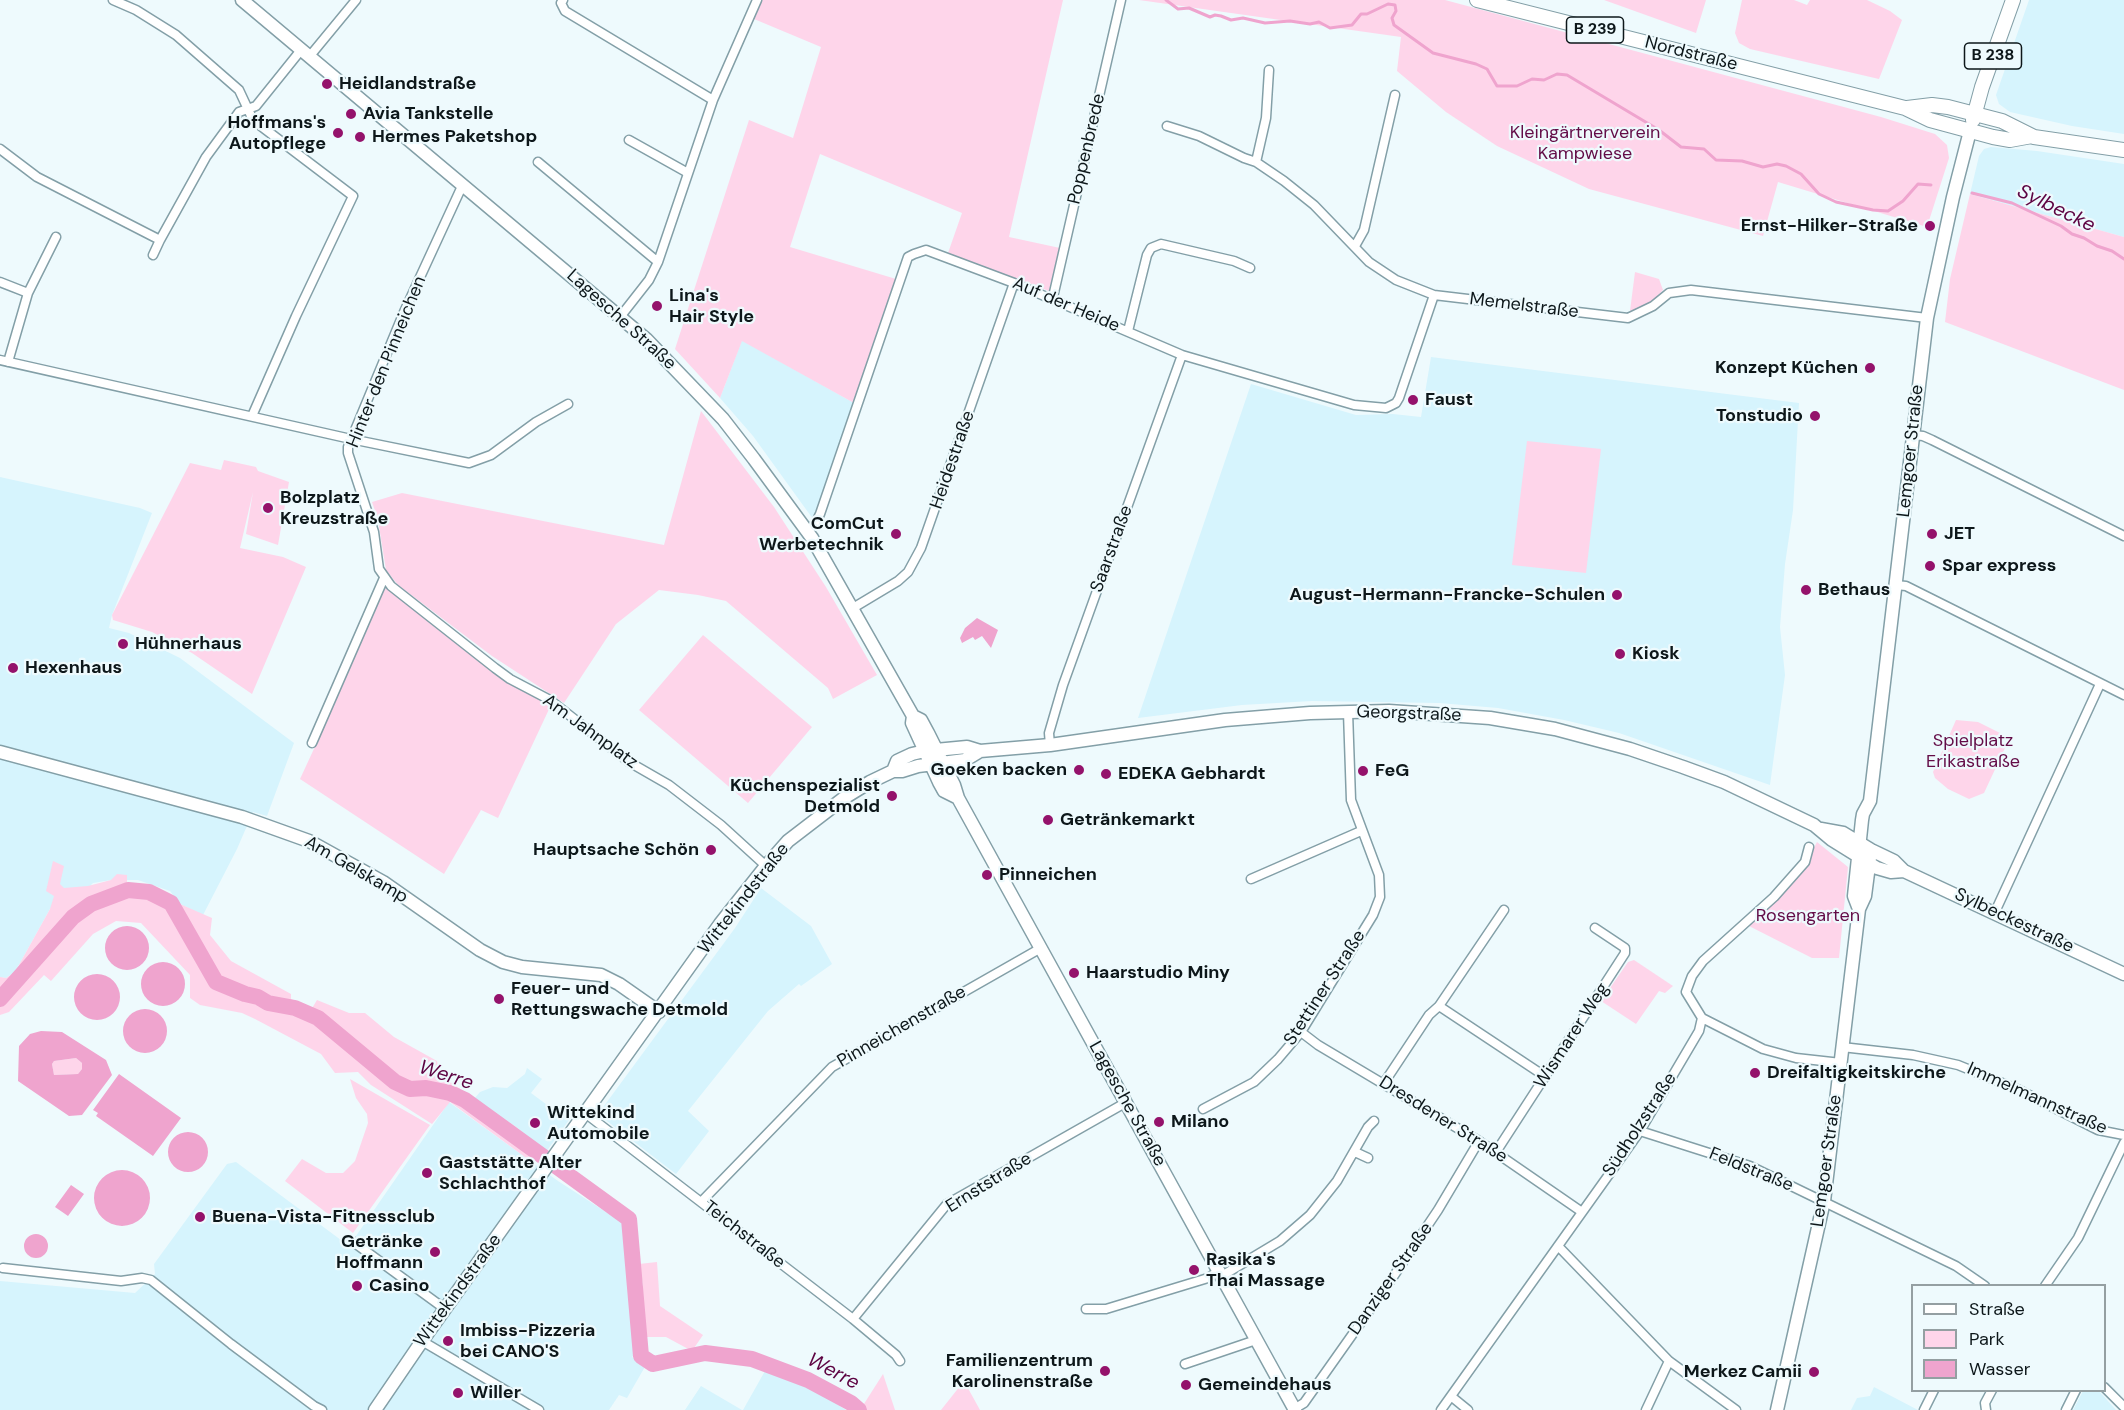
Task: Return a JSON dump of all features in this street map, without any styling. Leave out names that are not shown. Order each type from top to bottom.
[{"type":"main road","name":"Nordstraße","points":[[1477,0],[1905,108],[1930,120],[1970,131],[2010,140],[2032,136]]},
{"type":"main road","name":"Lemgoer Straße","points":[[1970,131],[1982,87],[2013,0]]},
{"type":"main road","name":"Nordstraße","points":[[1905,108],[1932,105],[1975,114]]},
{"type":"main road","name":"B 239","points":[[1975,114],[2011,124],[2032,136],[2124,150]]},
{"type":"street","points":[[113,0],[136,10],[176,36],[239,90],[253,120],[353,196],[252,416]]},
{"type":"street","name":"Lagesche Straße","points":[[242,0],[658,350],[723,419],[807,531],[913,716],[912,723],[931,751],[943,762],[956,788],[958,798],[1294,1410]]},
{"type":"street","points":[[153,255],[206,157],[239,112],[256,106],[356,0]]},
{"type":"street","points":[[563,0],[561,3],[565,11],[713,100]]},
{"type":"street","points":[[620,317],[649,280],[658,261],[713,100],[757,0]]},
{"type":"street","name":"Poppenbrede","points":[[1053,297],[1121,0]]},
{"type":"street","points":[[1256,162],[1266,118],[1269,70]]},
{"type":"street","points":[[1355,246],[1364,231],[1395,95]]},
{"type":"street","name":"Memelstraße","points":[[1167,126],[1199,136],[1256,162],[1314,205],[1369,262],[1416,289],[1434,295],[1628,318],[1653,306],[1669,293],[1691,290],[1927,318]]},
{"type":"street","name":"Lemgoer Straße","points":[[1859,909],[1854,896],[1859,843],[1863,814],[1870,801],[1927,318],[1950,208],[1970,131]]},
{"type":"street","points":[[629,140],[688,173]]},
{"type":"street","points":[[0,149],[37,177],[160,240]]},
{"type":"street","points":[[538,162],[658,261]]},
{"type":"street","name":"Hinter den Pinneichen","points":[[384,578],[380,569],[370,517],[348,453],[351,440],[404,312],[463,184]]},
{"type":"street","points":[[56,237],[28,293],[4,361],[351,440],[469,463],[491,455],[536,422],[568,404]]},
{"type":"street","points":[[1128,331],[1147,255],[1151,248],[1161,244],[1234,261],[1250,268]]},
{"type":"street","name":"Auf der Heide","points":[[807,531],[815,524],[820,514],[908,257],[926,250],[1053,297],[1182,355],[1354,405],[1386,408],[1400,398],[1434,295]]},
{"type":"street","points":[[0,282],[28,293]]},
{"type":"street","name":"Heidestraße","points":[[853,608],[898,581],[908,572],[921,548],[1014,283]]},
{"type":"street","name":"Saarstraße","points":[[1050,745],[1049,733],[1063,685],[1182,355]]},
{"type":"street","points":[[1913,435],[1932,440],[2124,536]]},
{"type":"street","points":[[312,743],[384,578]]},
{"type":"street","name":"Am Jahnplatz","points":[[384,578],[391,586],[510,680],[550,700],[629,762],[669,784],[721,825],[766,866]]},
{"type":"street","points":[[1896,585],[1906,586],[2124,695]]},
{"type":"street","points":[[1995,912],[2100,684]]},
{"type":"street","name":"Georgstraße","points":[[931,751],[967,747],[980,751],[1050,745],[1226,720],[1348,712],[1431,713],[1490,718],[1555,729],[1683,766],[1821,829],[1844,832],[1859,843]]},
{"type":"street","name":"Stettiner Straße","points":[[1203,1109],[1254,1082],[1301,1032],[1373,915],[1380,897],[1379,875],[1351,800],[1348,712]]},
{"type":"street","name":"Lagesche Straße","points":[[931,751],[930,764],[944,791],[958,798]]},
{"type":"street","name":"Wittekindstraße","points":[[893,771],[897,761],[912,754],[931,751]]},
{"type":"street","name":"Georgstraße","points":[[943,762],[970,758],[980,751]]},
{"type":"street","name":"Am Gelskamp","points":[[0,752],[242,817],[309,841],[383,882],[480,950],[503,962],[522,968],[602,975],[659,1012]]},
{"type":"street","name":"Wittekindstraße","points":[[375,1410],[585,1113],[732,909],[766,866],[788,841],[844,798],[893,771],[943,762]]},
{"type":"street","name":"Georgstraße","points":[[1821,829],[1832,840],[1870,864]]},
{"type":"street","points":[[1251,879],[1361,831]]},
{"type":"street","name":"Sylbeckestraße","points":[[1859,843],[1894,861],[1904,870],[2124,973]]},
{"type":"street","points":[[1809,847],[1805,862],[1774,897],[1703,962],[1692,976],[1686,992],[1701,1018],[1764,1049],[1796,1058],[1841,1063]]},
{"type":"street","name":"Lemgoer Straße","points":[[1777,1410],[1824,1201],[1859,909],[1865,896],[1871,850]]},
{"type":"street","name":"Sylbeckestraße","points":[[1870,864],[1891,872],[1904,870]]},
{"type":"street","points":[[1384,1083],[1504,910]]},
{"type":"street","name":"Wismarer Weg","points":[[1496,1152],[1625,953],[1625,948],[1595,928]]},
{"type":"street","name":"Pinneichenstraße","points":[[701,1202],[832,1067],[1041,948]]},
{"type":"street","points":[[1439,1006],[1546,1077]]},
{"type":"street","name":"Südholzstraße","points":[[1441,1410],[1640,1131],[1699,1031],[1701,1018]]},
{"type":"street","name":"Dresdener Straße","points":[[1301,1032],[1318,1045],[1479,1141],[1582,1212]]},
{"type":"street","name":"Immelmannstraße","points":[[1842,1047],[1913,1055],[1959,1065],[2017,1089],[2098,1130],[2124,1135]]},
{"type":"street","name":"Ernststraße","points":[[853,1319],[947,1204],[1125,1103]]},
{"type":"street","name":"Teichstraße","points":[[585,1113],[853,1319],[896,1355],[900,1361]]},
{"type":"street","points":[[1086,1309],[1106,1309],[1208,1278],[1280,1241],[1301,1224],[1318,1205],[1374,1121]]},
{"type":"street","name":"Feldstraße","points":[[1640,1131],[1750,1166],[1956,1266],[1982,1284]]},
{"type":"street","name":"Danziger Straße","points":[[1294,1410],[1304,1403],[1393,1277],[1438,1210],[1479,1141]]},
{"type":"street","points":[[2047,1284],[2078,1238],[2124,1143]]},
{"type":"street","points":[[1355,1152],[1368,1158]]},
{"type":"street","points":[[352,1241],[445,1309]]},
{"type":"street","points":[[1558,1246],[1669,1361],[1736,1410]]},
{"type":"street","points":[[3,1268],[121,1281],[142,1278],[151,1280],[240,1351],[322,1410]]},
{"type":"street","points":[[1185,1364],[1256,1340]]},
{"type":"street","points":[[422,1341],[539,1410]]},
{"type":"street","points":[[1646,1410],[1669,1361]]},
{"type":"street","points":[[2106,1389],[2124,1407]]},
{"type":"street","points":[[1924,1410],[1933,1392]]},
{"type":"street","points":[[1986,1410],[1985,1403],[1991,1392]]},
{"type":"street","points":[[2066,1410],[2075,1392]]},
{"type":"street","points":[[1452,1397],[1468,1410]]},
{"type":"shaded area","points":[[2029,0],[2124,0],[2124,134],[2072,126],[2010,112],[1999,104],[1996,95]]},
{"type":"shaded area","points":[[1991,147],[2037,151],[2124,164],[2124,237],[1970,194],[1979,156],[1984,149]]},
{"type":"shaded area","points":[[742,340],[854,403],[813,519],[753,436],[720,398]]},
{"type":"shaded area","points":[[1431,357],[1799,403],[1793,510],[1785,564],[1780,627],[1785,675],[1770,785],[1619,733],[1498,708],[1439,703],[1312,701],[1242,705],[1138,718],[1251,384],[1356,415],[1393,414],[1421,417]]},
{"type":"shaded area","points":[[0,477],[140,508],[152,513],[109,628],[129,633],[180,658],[294,743],[267,816],[253,812],[203,915],[180,904],[170,891],[138,880],[93,883],[85,891],[50,909],[15,972],[6,978],[0,977]]},
{"type":"shaded area","points":[[761,888],[811,926],[832,964],[801,986],[799,984],[768,1011],[688,1111],[709,1131],[676,1174],[603,1118],[601,1110],[735,928]]},
{"type":"shaded area","points":[[527,1068],[542,1079],[531,1093],[558,1113],[563,1114],[577,1109],[546,1152],[516,1127],[474,1099],[480,1092],[493,1087],[507,1088],[525,1074]]},
{"type":"shaded area","points":[[449,1102],[558,1181],[623,1223],[630,1274],[628,1284],[632,1293],[636,1332],[637,1351],[632,1357],[646,1365],[627,1398],[619,1395],[609,1410],[0,1410],[0,1281],[135,1293],[155,1274],[154,1264],[227,1164],[236,1162],[349,1246]]},
{"type":"shaded area","points":[[765,1371],[807,1385],[846,1410],[743,1410]]},
{"type":"shaded area","points":[[701,1386],[742,1410],[685,1410]]},
{"type":"shaded area","points":[[1874,1387],[1918,1410],[1851,1410],[1857,1398],[1870,1396]]},
{"type":"shaded area","points":[[2082,1392],[2100,1392],[2116,1410],[2073,1410]]},
{"type":"green space","points":[[762,0],[1063,0],[1009,237],[1060,248],[1049,291],[948,253],[962,213],[820,154],[790,247],[896,279],[854,403],[742,341],[720,398],[675,349],[749,120],[793,138],[821,47],[754,19]]},
{"type":"green space","name":"Kleingärtnerverein Kampwiese","points":[[1139,0],[1445,0],[1881,117],[1935,134],[1947,145],[1949,158],[1927,227],[1778,182],[1763,236],[1589,189],[1497,146],[1446,112],[1397,71],[1401,37]]},
{"type":"green space","points":[[1604,0],[1706,0],[1696,33]]},
{"type":"green space","points":[[1742,0],[1794,0],[1807,5],[1810,0],[1867,0],[1890,11],[1902,20],[1879,79],[1750,49],[1739,43],[1735,33]]},
{"type":"green space","points":[[1970,194],[2124,237],[2124,390],[1945,322],[1950,279]]},
{"type":"green space","points":[[1635,272],[1659,279],[1663,290],[1649,305],[1630,311]]},
{"type":"green space","points":[[701,411],[774,507],[826,587],[877,675],[833,699],[828,688],[726,601],[659,590],[616,624],[564,703],[492,656],[398,585],[386,570],[378,520],[372,502],[402,493],[664,545]]},
{"type":"green space","points":[[1527,441],[1601,449],[1586,573],[1512,565]]},
{"type":"green space","points":[[224,460],[256,467],[258,471],[289,482],[278,545],[246,534],[253,492],[240,548],[283,557],[306,567],[252,694],[192,653],[152,632],[113,620],[112,615],[190,463],[221,470]]},
{"type":"green space","points":[[387,588],[499,676],[551,705],[498,818],[481,810],[444,874],[300,779],[381,591]]},
{"type":"green space","points":[[703,635],[812,727],[748,803],[639,710]]},
{"type":"green space","name":"Spielplatz Erikastraße","points":[[1956,720],[1978,722],[2000,733],[2005,748],[1984,793],[1969,799],[1948,789],[1935,778],[1933,772]]},
{"type":"green space","name":"Rosengarten","points":[[1817,842],[1848,867],[1839,958],[1812,958],[1749,926],[1801,873]]},
{"type":"green space","points":[[53,861],[64,866],[60,884],[64,888],[88,886],[111,880],[117,874],[127,875],[127,885],[139,893],[165,904],[180,904],[212,918],[210,935],[231,961],[291,994],[291,999],[311,1010],[317,1000],[349,1013],[365,1013],[394,1037],[437,1061],[440,1075],[516,1127],[542,1149],[533,1163],[450,1102],[432,1124],[371,1085],[358,1072],[335,1073],[321,1054],[255,1019],[242,1013],[200,1005],[190,998],[190,975],[141,923],[116,921],[93,934],[51,981],[44,975],[9,1012],[0,1015],[0,977],[6,978],[15,972],[50,909],[54,896],[46,891]]},
{"type":"green space","points":[[1634,960],[1673,986],[1665,993],[1659,991],[1636,1024],[1601,1001],[1628,962]]},
{"type":"green space","points":[[76,1058],[82,1063],[82,1069],[78,1074],[54,1075],[52,1064],[54,1061]]},
{"type":"green space","points":[[350,1079],[430,1125],[353,1233],[285,1181],[302,1159],[326,1173],[343,1173],[355,1161],[368,1123],[367,1114],[356,1098]]},
{"type":"green space","points":[[657,1262],[660,1306],[703,1335],[692,1351],[666,1337],[647,1337],[639,1264]]},
{"type":"green space","points":[[883,1374],[895,1410],[865,1410],[862,1407]]},
{"type":"green space","points":[[964,1381],[980,1410],[941,1410]]},
{"type":"water","points":[[977,618],[998,630],[991,648],[982,636],[975,640],[973,637],[962,643],[960,638],[965,628]]},
{"type":"water","points":[[127,926],[143,932],[149,948],[143,964],[127,970],[111,964],[105,948],[111,932]]},
{"type":"water","points":[[163,962],[179,968],[185,984],[179,1000],[163,1006],[147,1000],[141,984],[147,968]]},
{"type":"water","points":[[97,974],[113,981],[120,997],[113,1013],[97,1020],[81,1013],[74,997],[81,981]]},
{"type":"water","points":[[145,1009],[154,1010],[161,1015],[166,1022],[166,1040],[161,1047],[154,1052],[145,1053],[136,1052],[129,1047],[124,1040],[123,1031],[124,1022],[129,1015],[136,1010]]},
{"type":"water","points":[[41,1031],[62,1032],[106,1060],[112,1075],[82,1115],[69,1116],[18,1081],[19,1046],[30,1034]],"holes":[[[76,1058],[82,1063],[82,1069],[78,1074],[54,1075],[52,1064],[54,1061]]]},
{"type":"water","points":[[119,1074],[181,1118],[153,1156],[96,1116],[98,1113],[93,1110]]},
{"type":"water","points":[[188,1132],[202,1138],[208,1152],[202,1166],[188,1172],[174,1166],[168,1152],[174,1138]]},
{"type":"water","points":[[116,1170],[128,1170],[138,1174],[146,1182],[150,1198],[146,1214],[138,1222],[128,1226],[116,1226],[106,1222],[98,1214],[94,1204],[94,1192],[98,1182],[106,1174]]},
{"type":"water","points":[[71,1185],[84,1194],[68,1216],[55,1207]]},
{"type":"water","points":[[36,1234],[44,1238],[48,1246],[44,1254],[36,1258],[28,1254],[24,1246],[28,1238]]},
{"type":"waterway","name":"Sylbecke","points":[[1166,0],[1178,9],[1189,8],[1210,17],[1215,15],[1231,20],[1243,18],[1265,23],[1290,21],[1310,24],[1319,22],[1330,28],[1352,25],[1361,14],[1367,14],[1388,4],[1395,5],[1396,11],[1392,18],[1394,25],[1433,53],[1487,69],[1497,86],[1517,86],[1532,79],[1544,80],[1557,74],[1567,75],[1659,130],[1681,147],[1704,149],[1716,160],[1742,161],[1763,167],[1777,164],[1786,166],[1801,174],[1819,194],[1836,202],[1888,211],[1903,201],[1918,184],[1931,185]]},
{"type":"waterway","name":"Sylbecke","points":[[1972,193],[2012,203],[2124,259]]},
{"type":"waterway","name":"Werre","points":[[0,999],[73,917],[91,904],[128,890],[149,892],[171,903],[216,982],[258,997],[268,1003],[295,1008],[318,1018],[395,1082],[410,1089],[426,1088],[450,1093],[465,1100],[629,1219],[641,1356],[653,1364],[705,1353],[752,1359],[808,1380],[851,1403],[859,1410]]},
{"type":"place","name":"Heidlandstraße","points":[[327,84]]},
{"type":"place","name":"Avia Tankstelle","points":[[351,114]]},
{"type":"place","name":"Hoffmans's Autopflege","points":[[338,133]]},
{"type":"place","name":"Hermes Paketshop","points":[[360,137]]},
{"type":"place","name":"Ernst-Hilker-Straße","points":[[1930,226]]},
{"type":"place","name":"Lina's Hair Style","points":[[657,306]]},
{"type":"place","name":"Konzept Küchen","points":[[1870,368]]},
{"type":"place","name":"Faust","points":[[1413,400]]},
{"type":"place","name":"Tonstudio","points":[[1815,416]]},
{"type":"place","name":"Bolzplatz Kreuzstraße","points":[[268,508]]},
{"type":"place","name":"ComCut Werbetechnik","points":[[896,534]]},
{"type":"place","name":"JET","points":[[1932,534]]},
{"type":"place","name":"Spar express","points":[[1930,566]]},
{"type":"place","name":"Bethaus","points":[[1806,590]]},
{"type":"place","name":"August-Hermann-Francke-Schulen","points":[[1617,595]]},
{"type":"place","name":"Hühnerhaus","points":[[123,644]]},
{"type":"place","name":"Kiosk","points":[[1620,654]]},
{"type":"place","name":"Hexenhaus","points":[[13,668]]},
{"type":"place","name":"Goeken backen","points":[[1079,770]]},
{"type":"place","name":"FeG","points":[[1363,771]]},
{"type":"place","name":"EDEKA Gebhardt","points":[[1106,774]]},
{"type":"place","name":"Küchenspezialist Detmold","points":[[892,796]]},
{"type":"place","name":"Getränkemarkt","points":[[1048,820]]},
{"type":"place","name":"Hauptsache Schön","points":[[711,850]]},
{"type":"place","name":"Pinneichen","points":[[987,875]]},
{"type":"place","name":"Haarstudio Miny","points":[[1074,973]]},
{"type":"place","name":"Feuer- und Rettungswache Detmold","points":[[499,999]]},
{"type":"place","name":"Dreifaltigkeitskirche","points":[[1755,1073]]},
{"type":"place","name":"Milano","points":[[1159,1122]]},
{"type":"place","name":"Wittekind Automobile","points":[[535,1123]]},
{"type":"place","name":"Gaststätte Alter Schlachthof","points":[[427,1173]]},
{"type":"place","name":"Buena-Vista-Fitnessclub","points":[[200,1217]]},
{"type":"place","name":"Getränke Hoffmann","points":[[435,1252]]},
{"type":"place","name":"Rasika's Thai Massage","points":[[1194,1270]]},
{"type":"place","name":"Casino","points":[[357,1286]]},
{"type":"place","name":"Imbiss-Pizzeria bei CANO'S","points":[[448,1341]]},
{"type":"place","name":"Familienzentrum Karolinenstraße","points":[[1105,1371]]},
{"type":"place","name":"Merkez Camii","points":[[1814,1372]]},
{"type":"place","name":"Gemeindehaus","points":[[1186,1385]]},
{"type":"place","name":"Willer","points":[[458,1393]]}]
